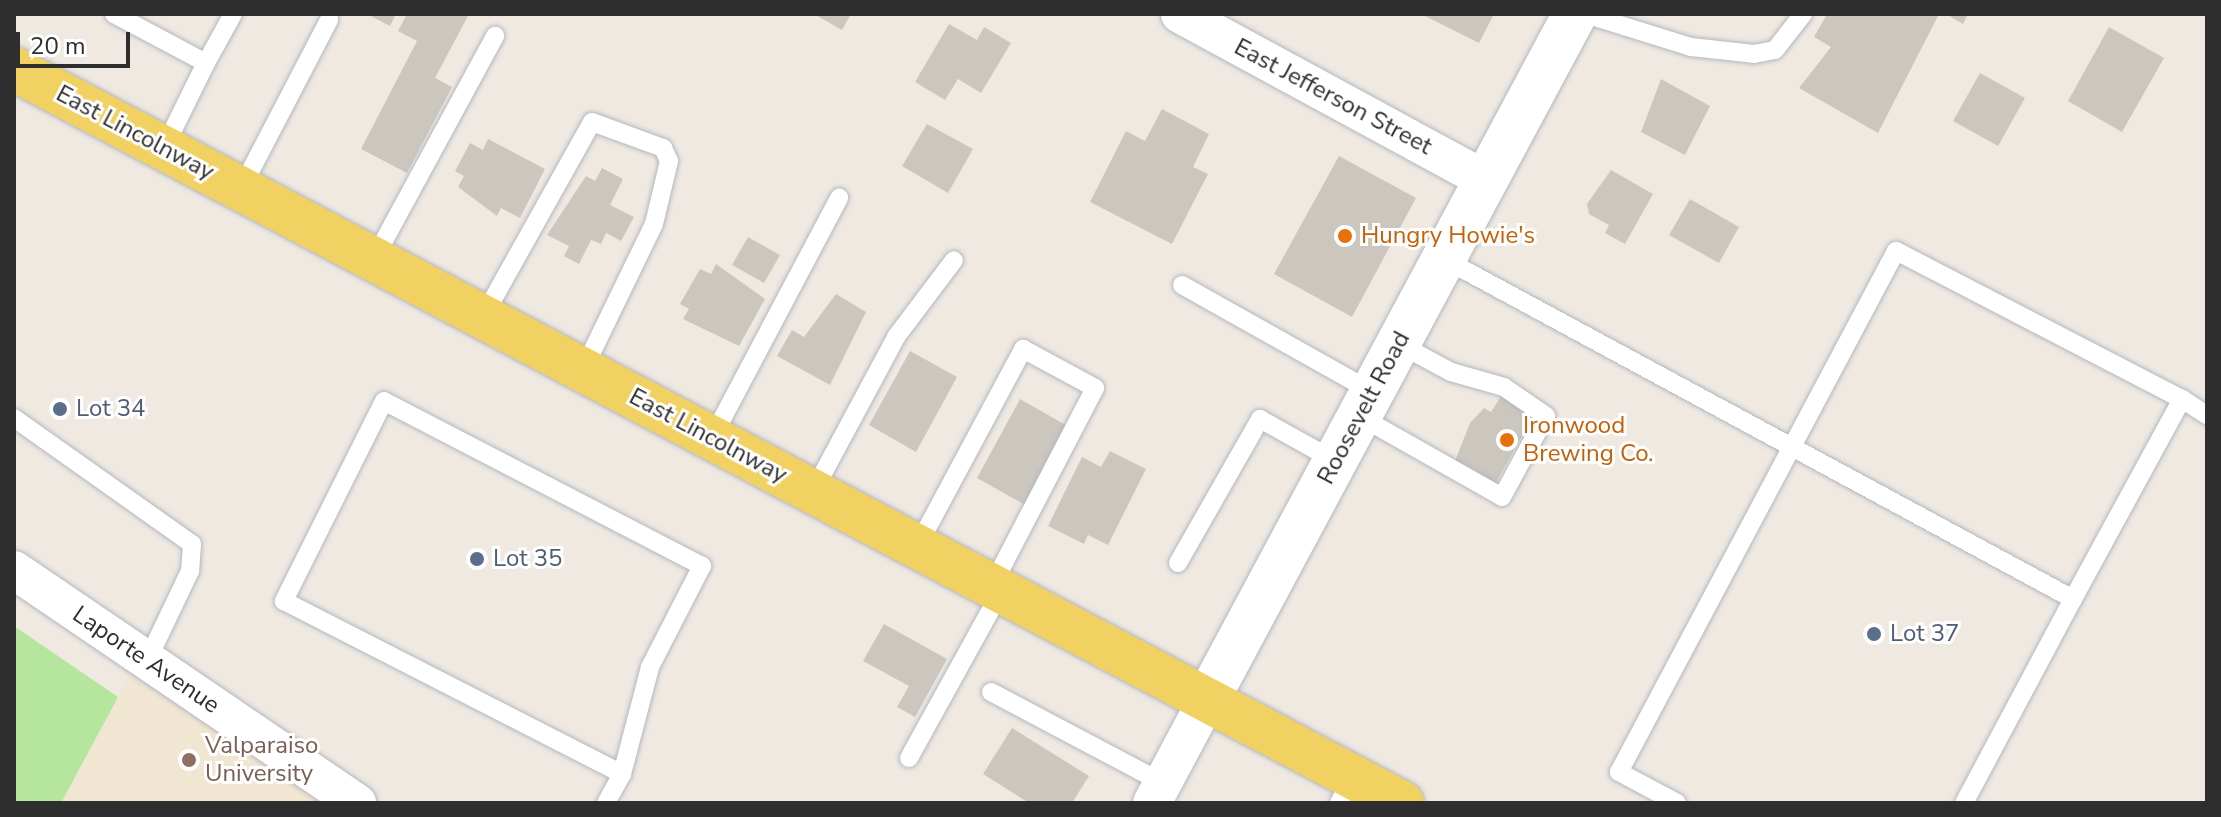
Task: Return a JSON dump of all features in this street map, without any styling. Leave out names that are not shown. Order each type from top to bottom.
[{"type":"main road","name":"East Lincolnway","points":[[14,69],[1207,700],[1345,790],[1402,803]]},
{"type":"street","name":"East Jefferson Street","points":[[1180,14],[1486,180]]},
{"type":"street","name":"Roosevelt Road","points":[[1158,793],[1575,14]]},
{"type":"street","name":"Laporte Avenue","points":[[14,570],[357,803]]},
{"type":"lane","points":[[114,14],[206,63]]},
{"type":"lane","points":[[164,148],[233,14]]},
{"type":"lane","points":[[1585,14],[1691,47],[1754,54],[1775,50],[1803,14]]},
{"type":"lane","points":[[241,189],[329,20]]},
{"type":"lane","points":[[374,259],[495,36]]},
{"type":"lane","points":[[483,317],[592,122],[663,148],[669,161],[654,224],[583,370]]},
{"type":"lane","points":[[712,438],[839,198]]},
{"type":"lane","points":[[1677,803],[1619,772],[1789,444],[1896,251],[2182,399],[2207,415]]},
{"type":"lane","points":[[1444,259],[2073,599]]},
{"type":"lane","points":[[813,492],[896,337],[954,260]]},
{"type":"lane","points":[[1182,285],[1366,404],[1502,497],[1546,416],[1504,387],[1451,372],[1399,344]]},
{"type":"lane","points":[[909,758],[1095,388],[1023,349],[917,547]]},
{"type":"lane","points":[[1964,803],[2182,399]]},
{"type":"lane","points":[[606,803],[622,774],[650,667],[702,566],[384,401],[284,601],[622,774]]},
{"type":"lane","points":[[14,418],[192,544],[190,571],[147,661]]},
{"type":"lane","points":[[1178,563],[1260,419],[1335,461]]},
{"type":"lane","points":[[991,692],[1158,793]]},
{"type":"shaded area","name":"Valparaiso University","points":[[140,656],[357,803],[61,803]]},
{"type":"green space","points":[[14,626],[118,697],[61,803],[14,803]]},
{"type":"building","points":[[367,14],[396,14],[390,26]]},
{"type":"building","points":[[407,14],[469,14],[435,78],[452,87],[407,173],[361,149],[417,41],[398,31]]},
{"type":"building","points":[[814,14],[851,14],[842,30]]},
{"type":"building","points":[[1421,14],[1494,14],[1479,43]]},
{"type":"building","points":[[1827,14],[1939,14],[1878,133],[1799,88],[1831,47],[1814,37]]},
{"type":"building","points":[[1946,14],[1968,14],[1963,24]]},
{"type":"building","points":[[949,24],[977,40],[984,27],[1011,43],[981,93],[958,79],[945,100],[915,82]]},
{"type":"building","points":[[2109,27],[2164,58],[2122,132],[2068,101]]},
{"type":"building","points":[[1980,73],[2025,98],[1998,146],[1953,121]]},
{"type":"building","points":[[1661,79],[1710,106],[1685,155],[1641,132]]},
{"type":"building","points":[[1162,109],[1209,134],[1193,167],[1208,174],[1172,244],[1090,202],[1126,131],[1145,141]]},
{"type":"building","points":[[927,124],[973,149],[948,193],[902,166]]},
{"type":"building","points":[[488,139],[545,169],[520,218],[501,208],[497,216],[458,187],[464,176],[455,171],[470,143],[483,150]]},
{"type":"building","name":"Hungry Howie's","points":[[1339,156],[1416,198],[1352,317],[1274,274]]},
{"type":"building","points":[[602,168],[623,179],[610,205],[634,217],[621,241],[606,233],[601,244],[591,240],[579,264],[564,256],[569,246],[547,235],[586,176],[595,181]]},
{"type":"building","points":[[1611,170],[1653,194],[1625,244],[1605,233],[1609,225],[1589,214],[1587,204]]},
{"type":"building","points":[[1690,199],[1739,227],[1719,263],[1669,235]]},
{"type":"building","points":[[748,237],[780,255],[764,283],[732,265]]},
{"type":"building","points":[[716,264],[765,299],[739,346],[683,319],[689,309],[680,304],[700,269],[711,274]]},
{"type":"building","points":[[836,294],[866,312],[830,385],[777,356],[792,330],[804,337]]},
{"type":"building","points":[[910,351],[957,377],[916,452],[869,425]]},
{"type":"building","points":[[1501,396],[1534,415],[1495,484],[1455,461],[1470,423],[1484,408],[1491,412]]},
{"type":"building","points":[[1020,399],[1071,428],[1027,506],[977,478]]},
{"type":"building","points":[[1110,451],[1146,469],[1108,545],[1088,535],[1084,544],[1048,526],[1082,457],[1101,467]]},
{"type":"building","points":[[884,624],[947,659],[915,717],[897,707],[909,686],[863,661]]},
{"type":"building","points":[[1012,728],[1089,776],[1072,803],[1029,803],[983,774]]},
{"type":"place","name":"Hungry Howie's","points":[[1345,236]]},
{"type":"place","name":"Lot 34","points":[[60,409]]},
{"type":"place","name":"Ironwood Brewing Co.","points":[[1507,440]]},
{"type":"place","name":"Lot 35","points":[[477,559]]},
{"type":"place","name":"Lot 37","points":[[1874,634]]},
{"type":"place","name":"Valparaiso University","points":[[189,760]]}]
